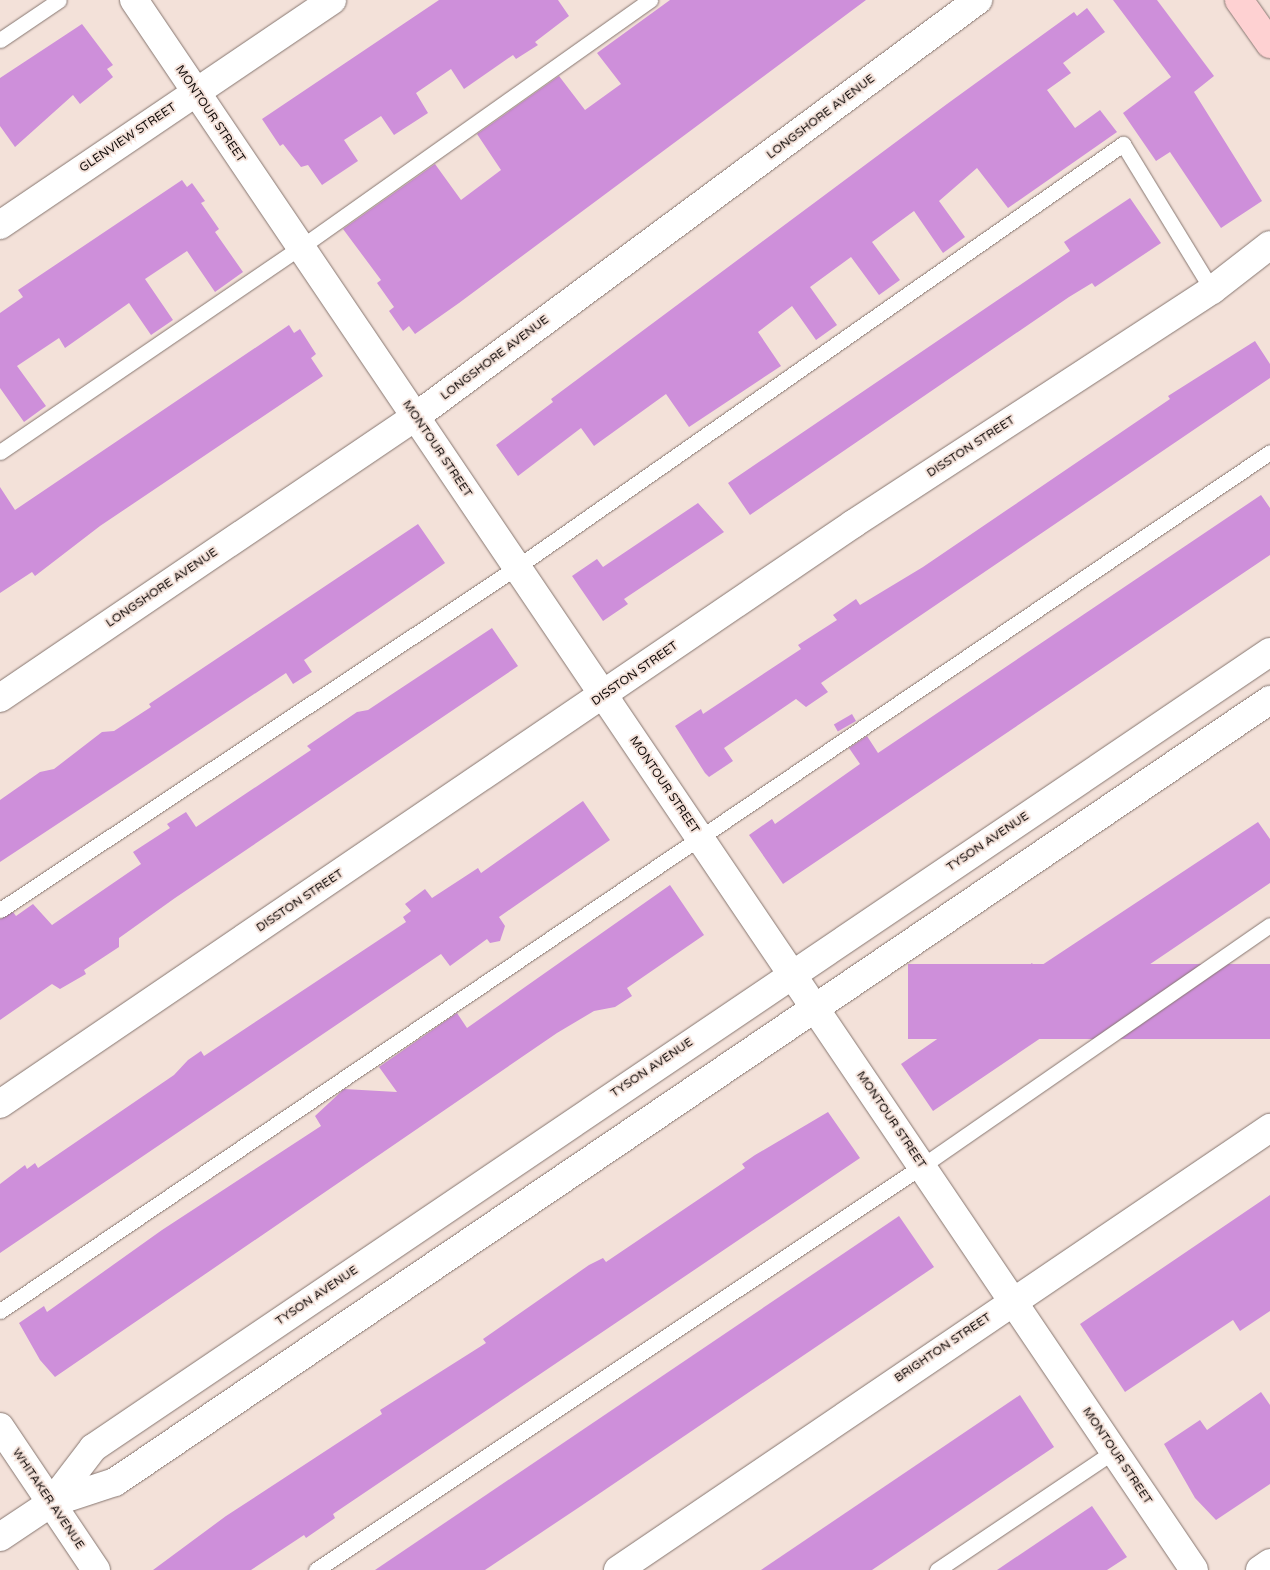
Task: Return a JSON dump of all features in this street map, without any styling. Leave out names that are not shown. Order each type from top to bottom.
[{"type":"main road","points":[[1239,0],[1270,44]]},
{"type":"street","name":"MONTOUR STREET","points":[[134,0],[1194,1570]]},
{"type":"street","name":"GLENVIEW STREET","points":[[0,225],[332,0]]},
{"type":"street","name":"LONGSHORE AVENUE","points":[[0,698],[415,417],[978,0]]},
{"type":"street","name":"DISSTON STREET","points":[[0,1104],[604,696],[854,524],[1212,290],[1270,245]]},
{"type":"street","name":"TYSON AVENUE","points":[[51,1503],[93,1448],[791,974],[1270,652]]},
{"type":"street","name":"TYSON AVENUE","points":[[0,1537],[51,1503],[114,1482],[813,1005],[1270,700]]},
{"type":"street","points":[[1114,758],[1136,791]]},
{"type":"street","name":"BRIGHTON STREET","points":[[618,1570],[1012,1300],[1270,1128]]},
{"type":"street","points":[[419,1226],[442,1259]]},
{"type":"street","name":"WHITAKER AVENUE","points":[[0,1428],[96,1570]]},
{"type":"street","points":[[1260,1570],[1270,1563]]},
{"type":"lane","points":[[0,40],[59,0]]},
{"type":"lane","points":[[0,452],[301,247],[650,0]]},
{"type":"lane","points":[[0,910],[517,567],[1123,144],[1212,290]]},
{"type":"lane","points":[[0,1311],[1270,452]]},
{"type":"lane","points":[[316,1570],[922,1166],[1270,925]]},
{"type":"lane","points":[[937,1570],[1114,1452]]},
{"type":"building","points":[[439,0],[558,0],[569,16],[535,42],[538,45],[516,59],[513,55],[464,89],[451,69],[416,93],[428,113],[394,135],[381,116],[344,140],[358,161],[322,185],[308,165],[301,167],[283,144],[280,146],[262,119]]},
{"type":"building","points":[[670,0],[866,0],[459,303],[415,334],[409,326],[403,331],[389,311],[394,307],[377,283],[381,280],[343,229],[435,164],[461,200],[501,170],[477,134],[559,76],[585,110],[621,84],[597,53]]},
{"type":"building","points":[[1113,0],[1157,0],[1214,76],[1194,92],[1262,201],[1221,228],[1170,152],[1156,161],[1123,113],[1171,77]]},
{"type":"building","points":[[1087,8],[1105,32],[1063,63],[1071,73],[1047,90],[1075,128],[1100,110],[1117,132],[1008,208],[977,168],[939,201],[965,237],[943,253],[914,211],[872,242],[900,280],[879,295],[851,257],[810,287],[837,325],[816,340],[792,306],[758,332],[781,366],[689,427],[666,394],[594,446],[581,428],[518,476],[496,445],[553,402],[551,399],[947,104],[1074,12],[1077,16]]},
{"type":"building","points":[[82,24],[113,65],[107,69],[113,77],[80,104],[73,95],[15,147],[0,126],[0,78]]},
{"type":"building","points":[[182,180],[187,187],[192,183],[205,201],[201,203],[219,229],[215,232],[243,272],[215,292],[187,251],[145,279],[173,320],[151,335],[129,303],[65,348],[59,338],[17,366],[46,406],[24,422],[0,388],[0,313],[23,297],[18,290]]},
{"type":"building","points":[[1130,198],[1161,243],[1095,287],[1092,283],[1069,297],[750,515],[728,483],[1070,251],[1064,242]]},
{"type":"building","points":[[289,325],[294,333],[300,329],[316,354],[311,358],[323,376],[100,526],[35,576],[32,572],[0,593],[0,487],[15,510]]},
{"type":"building","points":[[1255,341],[1270,364],[1270,378],[821,683],[828,692],[806,707],[796,699],[724,748],[733,761],[709,777],[705,773],[675,726],[701,709],[703,714],[801,649],[798,645],[837,620],[833,615],[856,599],[860,605],[923,567],[1170,399],[1168,396]]},
{"type":"building","points":[[1261,495],[1270,508],[1270,555],[783,884],[749,835],[772,819],[775,824],[860,764],[849,748],[867,736],[878,753]]},
{"type":"building","points":[[698,503],[724,532],[624,599],[628,604],[603,621],[572,576],[597,559],[603,567]]},
{"type":"building","points":[[418,524],[445,563],[304,660],[312,672],[293,684],[286,673],[0,862],[0,800],[40,772],[54,769],[102,732],[114,731],[151,707],[149,704]]},
{"type":"building","points":[[492,628],[518,666],[175,898],[119,938],[119,947],[84,970],[86,974],[60,989],[52,984],[0,1020],[0,919],[13,912],[16,916],[33,904],[52,925],[141,864],[133,852],[170,828],[167,824],[186,812],[196,827],[311,750],[307,746],[357,712],[368,710]]},
{"type":"building","points":[[852,714],[856,721],[838,731],[834,724]]},
{"type":"building","points":[[583,801],[610,840],[499,917],[505,926],[500,941],[490,943],[487,939],[450,966],[441,954],[0,1253],[0,1184],[25,1165],[27,1169],[35,1163],[38,1168],[174,1075],[188,1060],[201,1051],[204,1056],[406,922],[403,917],[411,911],[405,904],[425,889],[432,898],[478,868],[481,873]]},
{"type":"building","points":[[1258,822],[1270,839],[1270,883],[933,1111],[901,1064],[972,1015],[969,1011],[1032,963],[1036,969]]},
{"type":"building","points":[[670,885],[704,935],[627,988],[632,996],[615,1007],[594,1011],[557,1033],[55,1377],[40,1360],[19,1323],[44,1306],[47,1312],[162,1230],[321,1126],[315,1116],[344,1089],[397,1092],[379,1067],[457,1013],[467,1028]]},
{"type":"building","points":[[908,964],[1270,964],[1270,1039],[908,1039]]},
{"type":"building","points":[[828,1112],[860,1158],[333,1514],[335,1518],[306,1538],[304,1535],[251,1570],[153,1570],[226,1516],[382,1414],[380,1410],[486,1343],[483,1339],[589,1265],[603,1258],[606,1262],[745,1168],[742,1164],[755,1155]]},
{"type":"building","points":[[1270,1195],[1270,1311],[1240,1331],[1233,1320],[1125,1392],[1080,1324]]},
{"type":"building","points":[[899,1216],[934,1267],[581,1506],[485,1570],[375,1570]]},
{"type":"building","points":[[1261,1392],[1270,1405],[1270,1484],[1216,1520],[1195,1498],[1164,1444],[1200,1420],[1207,1430]]},
{"type":"building","points":[[1020,1395],[1054,1447],[872,1570],[761,1570]]},
{"type":"building","points":[[1092,1506],[1127,1557],[1107,1570],[997,1570]]}]
